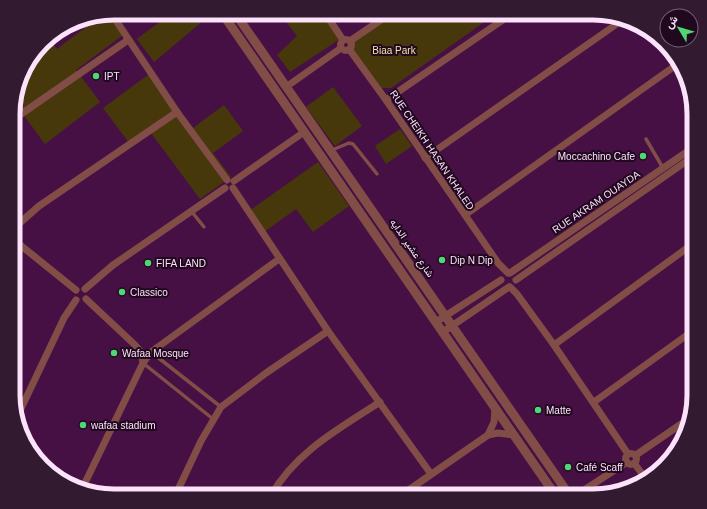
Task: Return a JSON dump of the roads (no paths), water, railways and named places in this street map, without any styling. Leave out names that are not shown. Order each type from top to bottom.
[{"type":"street","points":[[115,20],[177,112],[227,180]]},
{"type":"street","points":[[227,20],[551,489]]},
{"type":"street","name":"شارع عشير الدايه","points":[[240,20],[565,489]]},
{"type":"street","name":"RUE CHEIKH HASAN KHALED","points":[[329,20],[386,100],[498,263],[509,273]]},
{"type":"street","points":[[286,87],[381,20]]},
{"type":"street","points":[[386,100],[503,20]]},
{"type":"street","points":[[425,158],[617,24]]},
{"type":"street","points":[[20,115],[128,40]]},
{"type":"street","points":[[465,216],[674,67]]},
{"type":"street","points":[[20,223],[39,206],[177,112]]},
{"type":"street","points":[[85,290],[113,265],[225,188],[229,190],[304,132]]},
{"type":"street","name":"RUE AKRAM OUAYDA","points":[[509,273],[687,152]]},
{"type":"street","name":"RUE AKRAM OUAYDA","points":[[443,332],[687,161]]},
{"type":"street","points":[[227,180],[231,178],[279,258],[328,331],[431,474]]},
{"type":"street","points":[[225,188],[225,182],[227,180]]},
{"type":"street","points":[[20,245],[76,290]]},
{"type":"street","points":[[554,345],[687,248]]},
{"type":"street","points":[[85,484],[143,363],[151,352],[279,258]]},
{"type":"street","name":"RUE CHEIKH HASAN KHALED","points":[[498,263],[502,279]]},
{"type":"street","points":[[436,322],[502,279],[503,275],[509,273],[514,275],[512,284],[517,294],[594,402],[643,474]]},
{"type":"street","points":[[502,279],[504,285],[512,284]]},
{"type":"street","points":[[76,290],[79,288],[85,290]]},
{"type":"street","points":[[21,408],[64,318],[76,300],[74,293],[76,290]]},
{"type":"street","points":[[85,290],[87,296],[86,299],[141,352],[143,363]]},
{"type":"street","points":[[76,300],[80,301],[86,299]]},
{"type":"street","points":[[178,489],[201,441],[221,407],[266,373],[328,331]]},
{"type":"street","points":[[594,402],[687,335]]},
{"type":"street","points":[[141,352],[151,352]]},
{"type":"street","points":[[274,489],[289,468],[302,456],[350,421],[380,402]]},
{"type":"street","points":[[488,435],[494,422],[495,408]]},
{"type":"street","points":[[586,489],[682,423]]},
{"type":"street","points":[[410,489],[488,435],[498,433],[514,435]]},
{"type":"lane","points":[[646,139],[664,168]]},
{"type":"lane","points":[[331,151],[349,143],[353,144],[377,174]]},
{"type":"lane","points":[[192,212],[204,227]]},
{"type":"lane","points":[[151,352],[221,407]]},
{"type":"lane","points":[[143,363],[213,419]]},
{"type":"place","name":"IPT","points":[[96,76]]},
{"type":"place","name":"Moccachino Cafe","points":[[643,156]]},
{"type":"place","name":"Dip N Dip","points":[[442,260]]},
{"type":"place","name":"FIFA LAND","points":[[148,263]]},
{"type":"place","name":"Classico","points":[[122,292]]},
{"type":"place","name":"Wafaa Mosque","points":[[114,353]]},
{"type":"place","name":"Matte","points":[[538,410]]},
{"type":"place","name":"wafaa stadium","points":[[83,425]]},
{"type":"place","name":"Café Scaff","points":[[568,467]]},
{"type":"park label","name":"Biaa Park","points":[[394,50]]}]
